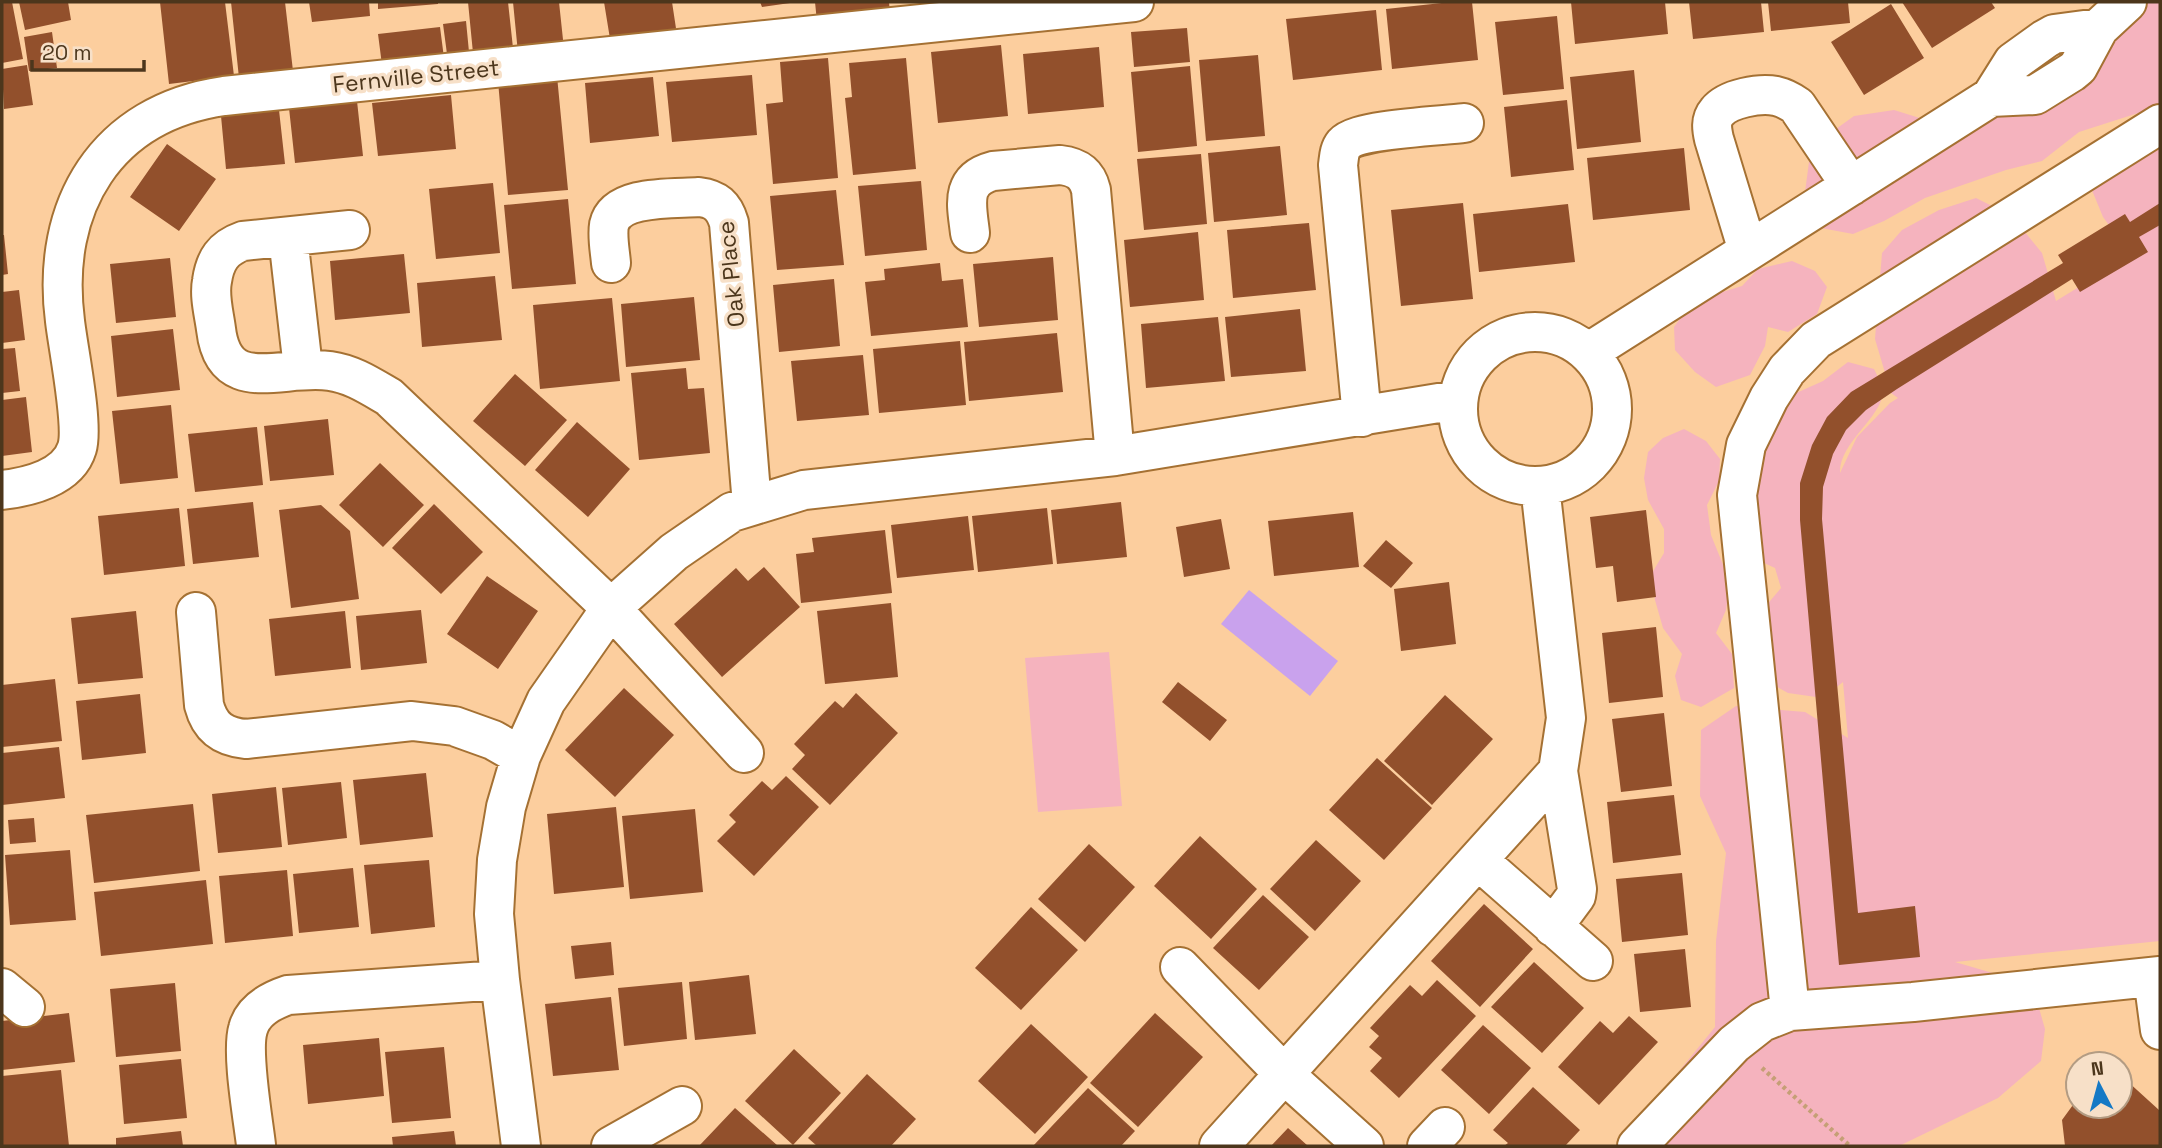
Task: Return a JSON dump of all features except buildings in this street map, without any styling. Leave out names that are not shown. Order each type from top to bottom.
[{"type":"street","name":"Fernville Street","points":[[3,490],[31,485],[49,478],[71,460],[77,449],[78,420],[64,316],[64,246],[72,217],[86,186],[106,156],[131,132],[166,111],[194,100],[224,96],[1134,2]]},
{"type":"street","points":[[1589,352],[1991,97],[2012,62],[2053,34],[2099,28],[2127,2]]},
{"type":"street","points":[[1748,251],[1713,139],[1711,125],[1716,113],[1724,106],[1761,96],[1786,99],[1797,106],[1851,186]]},
{"type":"street","points":[[1362,417],[1339,154],[1344,144],[1363,134],[1464,123]]},
{"type":"street","points":[[1790,1011],[1737,495],[1746,445],[1787,370],[1816,340],[2160,124]]},
{"type":"street","points":[[970,233],[968,190],[973,181],[982,174],[1060,165],[1072,166],[1088,180],[1115,457]]},
{"type":"street","name":"Oak Place","points":[[611,263],[610,222],[615,212],[624,206],[635,202],[699,197],[719,204],[726,213],[729,223],[752,505]]},
{"type":"street","points":[[350,230],[243,242],[229,246],[219,256],[210,289],[217,341],[222,355],[231,366],[244,372],[303,369],[332,371],[360,380],[389,397],[611,608],[744,753]]},
{"type":"street","points":[[288,237],[303,369]]},
{"type":"street","points":[[1525,331],[1559,335],[1589,352],[1609,382],[1612,406],[1613,418],[1601,452],[1574,477],[1540,486],[1506,481],[1478,462],[1460,433],[1457,400],[1469,367],[1493,344],[1525,331]]},
{"type":"street","points":[[521,1146],[494,914],[496,860],[506,807],[522,756],[546,701],[611,608],[674,552],[732,512],[804,490],[1115,457],[1457,400]]},
{"type":"street","points":[[1540,486],[1566,718],[1558,771],[1577,884],[1576,897],[1553,927]]},
{"type":"street","points":[[196,612],[204,705],[208,720],[218,731],[231,738],[246,739],[412,721],[454,726],[493,740],[522,756]]},
{"type":"street","points":[[1219,1146],[1558,771]]},
{"type":"street","points":[[1478,860],[1593,961]]},
{"type":"street","points":[[1180,967],[1284,1074],[1364,1146]]},
{"type":"street","points":[[1637,1146],[1734,1045],[1762,1022],[1790,1011],[1913,1002],[2157,976],[2160,1030]]},
{"type":"street","points":[[256,1145],[246,1046],[248,1028],[257,1013],[271,1001],[288,996],[500,979]]},
{"type":"street","points":[[611,1146],[682,1106]]},
{"type":"path","points":[[1754,1062],[1850,1146]]},
{"type":"shaded area","points":[[2100,2],[2160,2],[2160,106],[2079,132],[2042,161],[2006,170],[1925,198],[1884,221],[1853,234],[1821,228],[1805,192],[1811,147],[1854,116],[1894,110],[1939,124],[2057,69]]},
{"type":"shaded area","points":[[2160,126],[2160,941],[1955,962],[2020,981],[2037,1001],[2045,1029],[2041,1061],[1998,1098],[1899,1146],[1661,1146],[1656,1113],[1680,1070],[1715,1027],[1716,941],[1726,853],[1700,796],[1701,730],[1736,706],[1805,712],[1848,738],[1843,682],[1823,698],[1788,693],[1757,676],[1759,614],[1781,588],[1775,568],[1751,557],[1740,537],[1772,404],[1823,381],[1848,362],[1874,369],[1882,390],[1881,399],[1877,409],[1847,450],[1840,473],[1857,437],[1898,398],[1891,393],[1875,339],[1882,253],[1902,230],[1939,210],[1976,198],[2012,216],[2042,253],[2056,301],[2131,255],[2103,217],[2089,183]]},
{"type":"shaded area","points":[[1792,261],[1815,271],[1827,287],[1817,314],[1788,332],[1768,327],[1765,346],[1750,375],[1716,387],[1695,372],[1675,350],[1674,327],[1693,301],[1742,286],[1758,269]]},
{"type":"shaded area","points":[[1684,429],[1706,441],[1720,459],[1719,481],[1707,505],[1711,535],[1730,582],[1726,610],[1716,633],[1732,654],[1734,688],[1701,707],[1681,700],[1675,676],[1682,654],[1663,628],[1655,600],[1652,573],[1664,553],[1664,529],[1648,500],[1644,478],[1648,452],[1663,438]]},
{"type":"shaded area","points":[[1249,590],[1338,661],[1310,696],[1221,624]]},
{"type":"shaded area","points":[[1109,652],[1122,806],[1038,812],[1025,658]]}]
